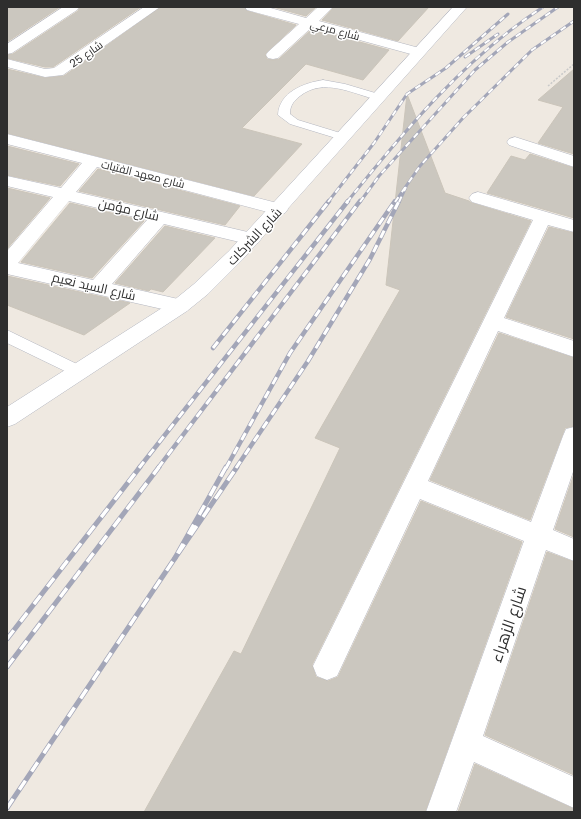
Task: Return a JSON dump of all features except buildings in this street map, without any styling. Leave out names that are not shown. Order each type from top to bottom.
[{"type":"street","points":[[7,50],[72,7]]},
{"type":"street","name":"شارع 25","points":[[8,66],[45,73],[58,72],[153,7]]},
{"type":"street","name":"شارع مرعي","points":[[252,7],[418,52]]},
{"type":"street","points":[[273,55],[326,7]]},
{"type":"street","name":"شارع الشركات","points":[[9,413],[180,306],[219,272],[252,239],[418,52],[460,7]]},
{"type":"street","name":"شارع معهد الفتيات","points":[[7,140],[278,209]]},
{"type":"street","points":[[515,142],[574,162]]},
{"type":"street","points":[[7,263],[93,161]]},
{"type":"street","name":"شارع مؤمن","points":[[7,181],[252,239]]},
{"type":"street","points":[[478,198],[574,226]]},
{"type":"street","points":[[98,287],[160,217]]},
{"type":"street","points":[[327,666],[543,217]]},
{"type":"street","name":"شارع السيد نعيم","points":[[7,267],[180,306]]},
{"type":"street","points":[[493,322],[574,349]]},
{"type":"street","name":"شارع الزهراء","points":[[441,812],[574,436]]},
{"type":"street","points":[[414,486],[574,550]]},
{"type":"street","points":[[466,743],[574,794]]},
{"type":"lane","points":[[343,137],[294,122],[284,115],[284,106],[298,91],[312,84],[330,83],[378,97]]},
{"type":"lane","points":[[7,336],[78,371]]},
{"type":"path","points":[[548,86],[574,64]]},
{"type":"railway","points":[[347,202],[391,148],[462,72],[515,27],[543,7]]},
{"type":"railway","points":[[360,202],[379,176],[475,70],[508,42],[558,7]]},
{"type":"railway","points":[[328,202],[374,143],[407,94],[446,68],[508,14]]},
{"type":"railway","points":[[395,202],[420,166],[463,118],[532,50],[574,21]]},
{"type":"railway","points":[[465,57],[498,34]]},
{"type":"railway","points":[[399,202],[406,187]]},
{"type":"railway","points":[[213,348],[329,201]]},
{"type":"railway","points":[[139,468],[348,201]]},
{"type":"railway","points":[[158,468],[360,201]]},
{"type":"railway","points":[[226,468],[290,353],[395,201]]},
{"type":"railway","points":[[236,468],[308,361],[370,259],[399,201]]},
{"type":"railway","points":[[7,639],[140,467]]},
{"type":"railway","points":[[7,667],[159,467]]},
{"type":"railway","points":[[175,558],[226,467]]},
{"type":"railway","points":[[175,558],[237,467]]},
{"type":"railway","points":[[7,808],[175,558]]}]
